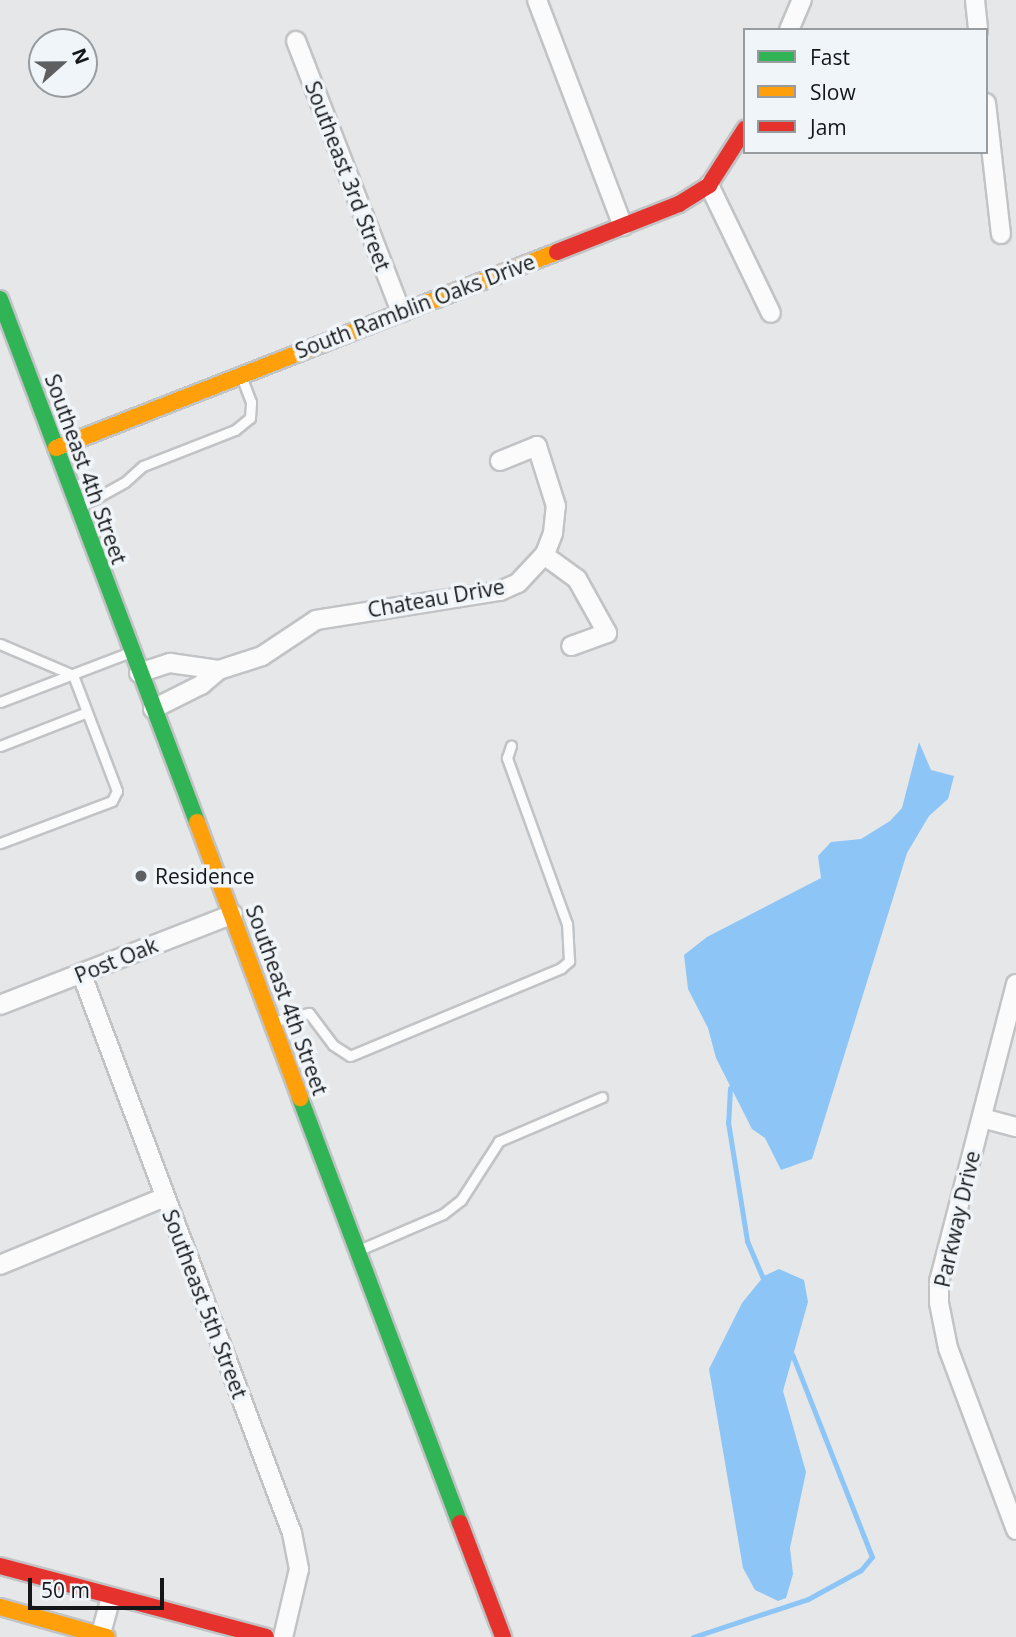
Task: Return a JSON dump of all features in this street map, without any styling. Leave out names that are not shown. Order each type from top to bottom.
[{"type":"main road","name":"South Ramblin Oaks Drive","points":[[56,448],[240,373],[679,204],[709,185],[743,132]]},
{"type":"main road","name":"Southeast 4th Street","points":[[0,299],[503,1637]]},
{"type":"main road","points":[[0,1566],[266,1637]]},
{"type":"main road","points":[[0,1607],[102,1636]]},
{"type":"street","points":[[537,0],[623,226]]},
{"type":"street","points":[[790,28],[802,0]]},
{"type":"street","points":[[975,0],[978,28]]},
{"type":"street","name":"Southeast 3rd Street","points":[[296,41],[401,312]]},
{"type":"street","points":[[988,120],[1001,234]]},
{"type":"street","points":[[709,185],[771,313]]},
{"type":"street","name":"Chateau Drive","points":[[153,709],[201,685],[219,670],[262,656],[304,627],[337,614],[500,591],[533,571],[544,555],[553,533],[556,506],[537,446],[500,461]]},
{"type":"street","points":[[544,555],[577,579],[607,633],[571,646]]},
{"type":"street","name":"Chateau Drive","points":[[139,673],[170,663],[219,670]]},
{"type":"street","name":"Post Oak","points":[[0,1005],[233,914]]},
{"type":"street","name":"Southeast 5th Street","points":[[82,975],[292,1533],[299,1569],[283,1637]]},
{"type":"street","name":"Parkway Drive","points":[[1016,984],[939,1281],[939,1303],[948,1348],[1016,1530]]},
{"type":"street","points":[[982,1118],[1016,1127]]},
{"type":"street","points":[[0,1265],[165,1197]]},
{"type":"street","points":[[102,1636],[111,1597]]},
{"type":"lane","points":[[78,508],[125,482],[143,466],[235,430],[250,418],[251,402],[240,373]]},
{"type":"lane","points":[[0,644],[72,675],[117,797],[0,843]]},
{"type":"lane","points":[[0,702],[131,652]]},
{"type":"lane","points":[[0,746],[87,712]]},
{"type":"lane","points":[[272,1022],[309,1013],[334,1045],[350,1056],[569,961],[567,924],[507,758],[511,746]]},
{"type":"lane","points":[[357,1251],[443,1214],[460,1200],[499,1141],[602,1097]]},
{"type":"water","points":[[919,742],[931,770],[954,776],[948,799],[929,816],[907,853],[812,1159],[781,1170],[765,1138],[752,1129],[716,1058],[708,1028],[688,989],[684,955],[707,937],[821,878],[818,856],[831,842],[861,839],[890,821],[902,808]]},
{"type":"water","points":[[779,1269],[804,1280],[808,1302],[783,1391],[806,1472],[790,1548],[793,1574],[786,1598],[778,1601],[755,1590],[743,1568],[709,1369],[742,1303],[764,1276]]},
{"type":"waterway","points":[[730,1088],[728,1122],[747,1241],[765,1283]]},
{"type":"waterway","points":[[693,1637],[808,1599],[861,1570],[872,1557],[792,1354]]},
{"type":"traffic: fast","points":[[0,299],[197,822]]},
{"type":"traffic: fast","points":[[300,1098],[460,1523]]},
{"type":"traffic: slow","points":[[56,448],[557,252]]},
{"type":"traffic: slow","points":[[197,822],[300,1098]]},
{"type":"traffic: slow","points":[[0,1607],[107,1637]]},
{"type":"traffic: jam","points":[[557,252],[679,204],[709,185],[743,132]]},
{"type":"traffic: jam","points":[[460,1523],[503,1637]]},
{"type":"traffic: jam","points":[[0,1566],[266,1637]]},
{"type":"place","name":"Residence","points":[[141,876]]}]
